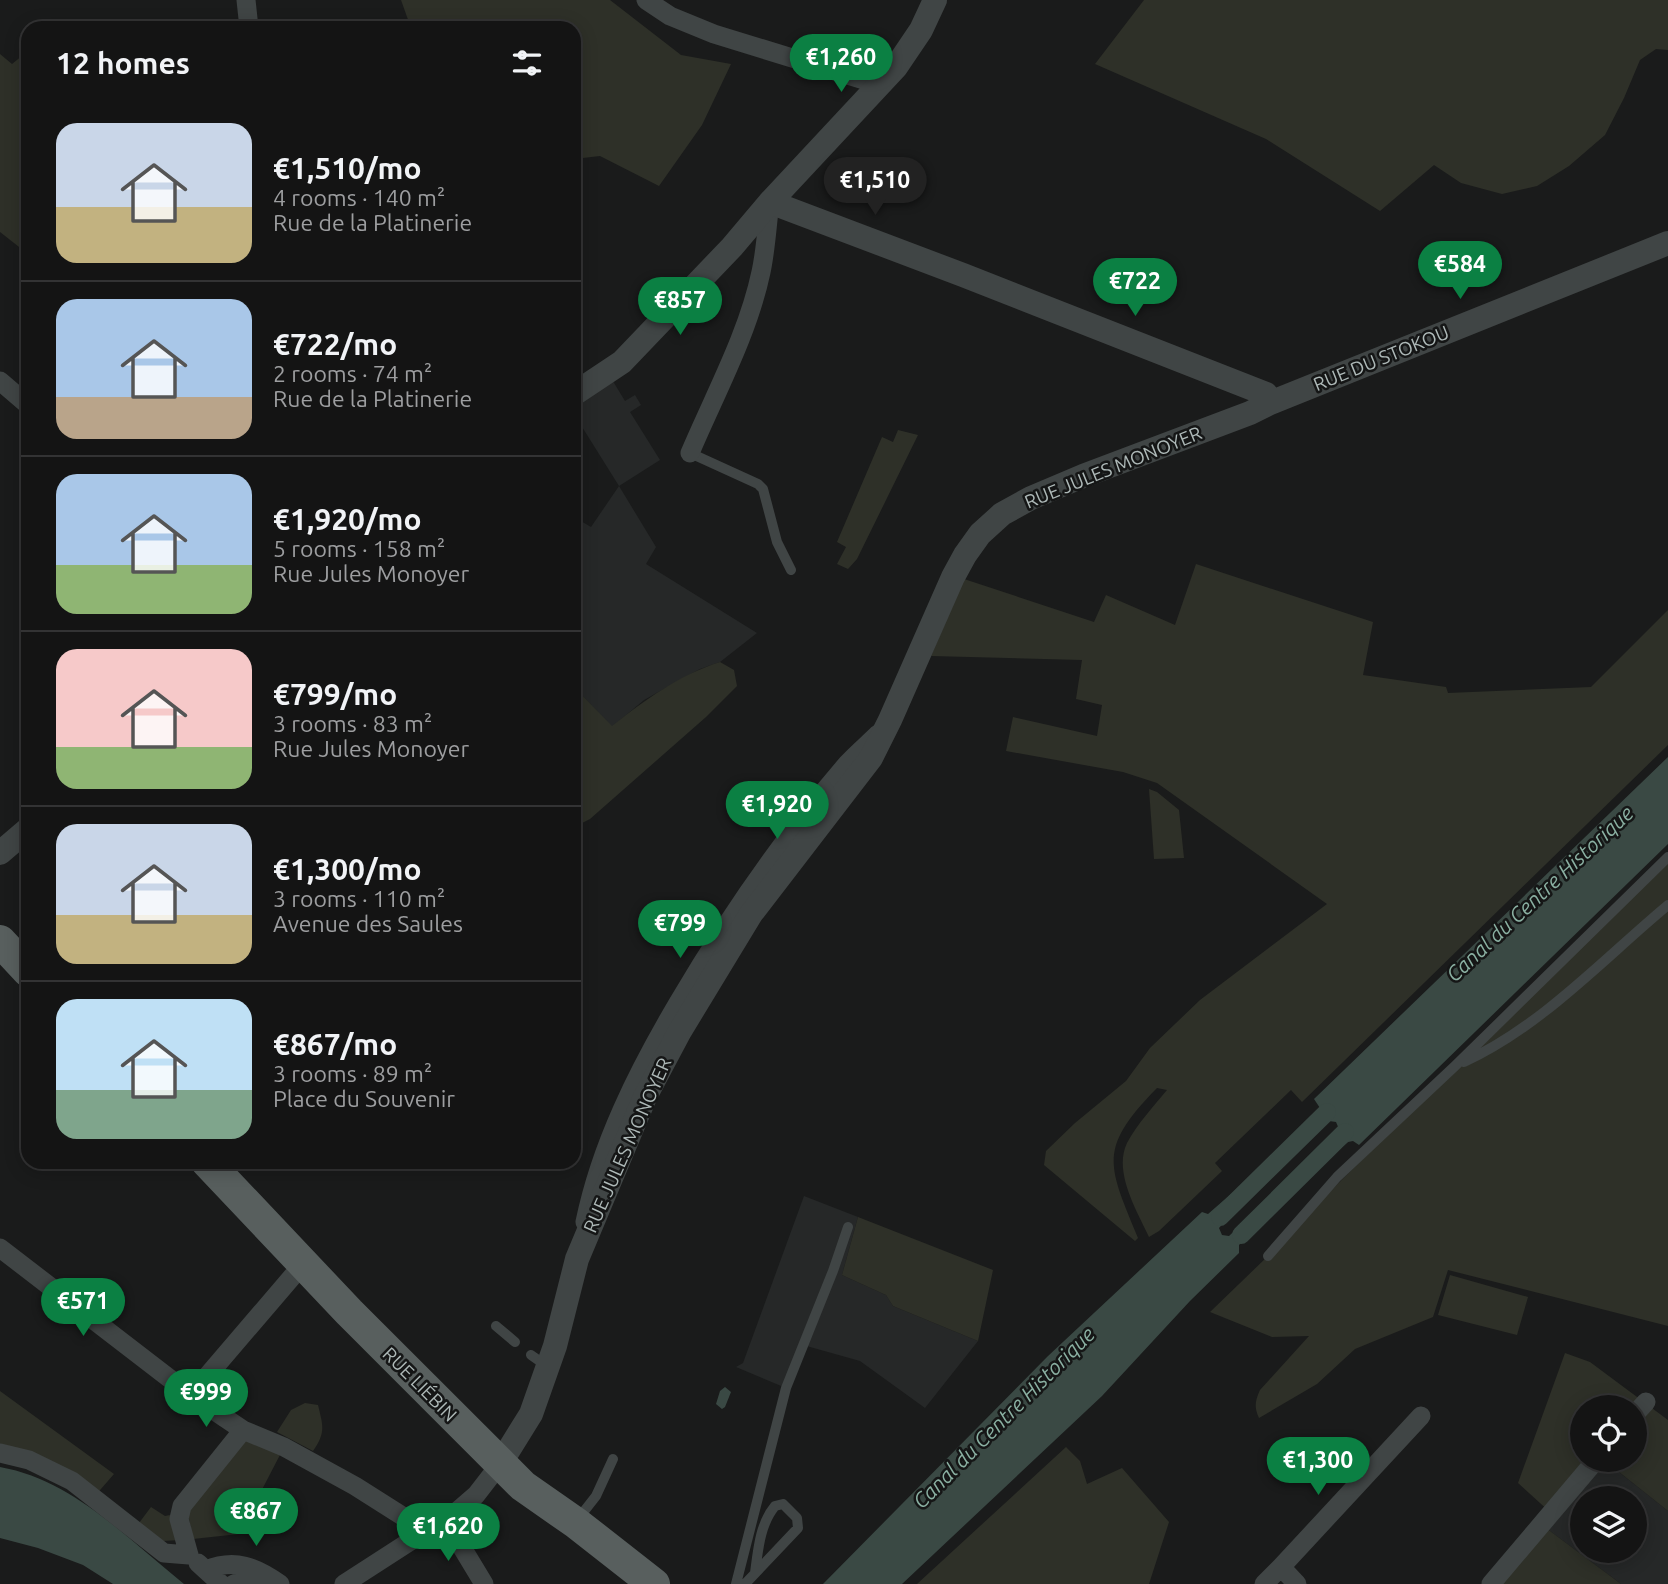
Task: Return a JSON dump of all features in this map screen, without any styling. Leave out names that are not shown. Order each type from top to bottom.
[{"type":"main road","points":[[0,941],[21,964]]},
{"type":"main road","name":"RUE LIÉBIN","points":[[214,1169],[303,1264],[523,1486],[576,1522],[654,1584]]},
{"type":"street","points":[[246,0],[248,21]]},
{"type":"street","points":[[646,0],[670,16],[714,34],[880,85]]},
{"type":"street","points":[[581,390],[608,373],[637,349],[880,85],[910,48],[929,17],[935,0]]},
{"type":"street","points":[[770,202],[1266,394],[1260,408]]},
{"type":"street","points":[[690,453],[741,335],[751,304],[761,272],[770,202]]},
{"type":"street","name":"RUE DU STOKOU","points":[[1260,408],[1668,243]]},
{"type":"street","points":[[0,381],[21,399]]},
{"type":"street","name":"RUE JULES MONOYER","points":[[500,1464],[531,1414],[540,1361],[577,1259],[645,1097],[680,1031],[751,914],[871,758],[965,555],[980,534],[1002,514],[1031,498],[1260,408]]},
{"type":"street","points":[[0,853],[21,835]]},
{"type":"street","points":[[0,1248],[191,1395],[243,1430],[295,1453],[355,1486],[426,1531]]},
{"type":"street","points":[[191,1395],[303,1264]]},
{"type":"street","points":[[1264,1584],[1421,1416]]},
{"type":"street","points":[[220,1584],[189,1555],[179,1513],[243,1430]]},
{"type":"street","points":[[0,1453],[46,1467],[72,1481],[164,1553],[189,1555]]},
{"type":"street","points":[[344,1584],[446,1521],[476,1495],[500,1464]]},
{"type":"street","points":[[1491,1584],[1586,1472]]},
{"type":"street","points":[[446,1521],[484,1584]]},
{"type":"street","points":[[206,1570],[217,1565],[247,1566],[260,1569],[280,1584]]},
{"type":"street","points":[[1281,1567],[1297,1584]]},
{"type":"street","points":[[234,1584],[251,1578],[259,1584]]},
{"type":"lane","points":[[690,453],[758,484],[763,489],[776,542],[791,570]]},
{"type":"lane","points":[[1268,1256],[1337,1177],[1455,1066],[1668,857]]},
{"type":"lane","points":[[1455,1066],[1491,1049],[1545,1012],[1668,905]]},
{"type":"lane","points":[[736,1584],[786,1388],[848,1227]]},
{"type":"lane","points":[[496,1326],[515,1342]]},
{"type":"lane","points":[[576,1522],[596,1496],[613,1459]]},
{"type":"lane","points":[[745,1584],[798,1528],[797,1518],[783,1504],[775,1506],[767,1516],[758,1548],[755,1573]]},
{"type":"shaded area","points":[[401,0],[610,0],[681,55],[731,64],[702,125],[659,186],[600,156],[581,158],[581,21],[408,21]]},
{"type":"shaded area","points":[[1144,0],[1668,0],[1668,50],[1656,49],[1640,60],[1605,135],[1569,166],[1537,186],[1502,194],[1461,183],[1434,165],[1380,211],[1266,139],[1095,64]]},
{"type":"shaded area","points":[[0,54],[12,64],[21,57],[21,248],[0,232]]},
{"type":"shaded area","points":[[608,373],[625,401],[635,395],[641,405],[630,412],[660,460],[619,486],[581,425],[581,390]]},
{"type":"shaded area","points":[[898,430],[918,435],[857,559],[848,569],[837,564],[846,547],[837,542],[882,437],[893,442]]},
{"type":"shaded area","points":[[619,486],[656,547],[646,564],[757,633],[720,662],[700,669],[644,700],[612,727],[581,694],[581,521],[591,527]]},
{"type":"shaded area","points":[[1196,564],[1373,622],[1363,675],[1446,687],[1448,693],[1591,687],[1668,610],[1668,745],[1302,1102],[1291,1090],[1215,1163],[1222,1171],[1159,1231],[1149,1237],[1128,1191],[1123,1154],[1136,1129],[1167,1090],[1157,1088],[1124,1127],[1114,1158],[1120,1192],[1138,1238],[1135,1241],[1044,1165],[1046,1151],[1126,1081],[1150,1048],[1200,1000],[1327,904],[1157,783],[1123,772],[1006,751],[1013,717],[1097,736],[1102,705],[1076,699],[1082,660],[931,656],[964,579],[1094,622],[1106,595],[1175,625]]},
{"type":"shaded area","points":[[720,662],[734,670],[737,686],[706,717],[590,819],[581,824],[581,694],[612,726],[650,698],[705,667]]},
{"type":"shaded area","points":[[1149,789],[1157,792],[1179,810],[1184,858],[1154,859]]},
{"type":"shaded area","points":[[1668,857],[1668,1326],[1448,1270],[1433,1317],[1355,1349],[1317,1384],[1259,1418],[1256,1404],[1260,1390],[1309,1336],[1272,1337],[1210,1312]]},
{"type":"shaded area","points":[[804,1196],[858,1217],[842,1275],[886,1295],[893,1306],[978,1341],[925,1408],[860,1361],[803,1345],[786,1388],[736,1367],[743,1363]]},
{"type":"shaded area","points":[[858,1217],[993,1270],[978,1341],[893,1306],[886,1295],[842,1275]]},
{"type":"shaded area","points":[[1450,1275],[1528,1297],[1517,1335],[1438,1315]]},
{"type":"shaded area","points":[[1565,1353],[1590,1362],[1634,1395],[1570,1395],[1570,1472],[1586,1472],[1574,1486],[1570,1486],[1570,1491],[1551,1513],[1518,1483]]},
{"type":"shaded area","points":[[0,1391],[114,1474],[94,1497],[0,1453]]},
{"type":"shaded area","points":[[305,1403],[318,1405],[321,1418],[322,1434],[313,1451],[277,1432],[291,1410]]},
{"type":"shaded area","points":[[1647,1404],[1668,1420],[1668,1511],[1647,1494],[1647,1486],[1637,1486],[1619,1472],[1647,1472]]},
{"type":"shaded area","points":[[244,1436],[282,1451],[239,1534],[193,1539],[187,1509]]},
{"type":"shaded area","points":[[1066,1447],[1080,1461],[1087,1484],[1122,1468],[1169,1522],[1149,1584],[917,1584]]},
{"type":"shaded area","points":[[1593,1472],[1619,1472],[1637,1486],[1579,1486]]},
{"type":"shaded area","points":[[1647,1494],[1668,1511],[1668,1584],[1621,1584],[1593,1563],[1647,1563]]},
{"type":"shaded area","points":[[1570,1496],[1570,1546],[1542,1525]]},
{"type":"shaded area","points":[[151,1507],[165,1516],[175,1514],[181,1540],[163,1541],[139,1523]]},
{"type":"shaded area","points":[[1542,1525],[1570,1546],[1570,1563],[1593,1563],[1621,1584],[1491,1584]]},
{"type":"water","points":[[1668,757],[1668,844],[1359,1145],[1353,1141],[1348,1142],[1334,1154],[1324,1143],[1339,1129],[1336,1122],[1329,1121],[1315,1134],[1305,1124],[1320,1108],[1314,1099]]},
{"type":"water","points":[[1231,1194],[1240,1205],[1219,1228],[1222,1235],[1229,1236],[1251,1215],[1260,1224],[1239,1245],[1239,1253],[1190,1301],[1102,1396],[902,1584],[823,1584],[1048,1356],[1202,1212],[1208,1214]]},
{"type":"water","points":[[725,1387],[731,1392],[722,1409],[716,1404],[720,1391]]},
{"type":"water","points":[[0,1467],[52,1484],[76,1498],[184,1584],[113,1584],[83,1565],[38,1548],[0,1538]]},
{"type":"waterway","name":"Canal du Centre Historique","points":[[1220,1217],[1327,1112]]},
{"type":"waterway","name":"Canal du Centre Historique","points":[[1241,1235],[1345,1132]]}]
